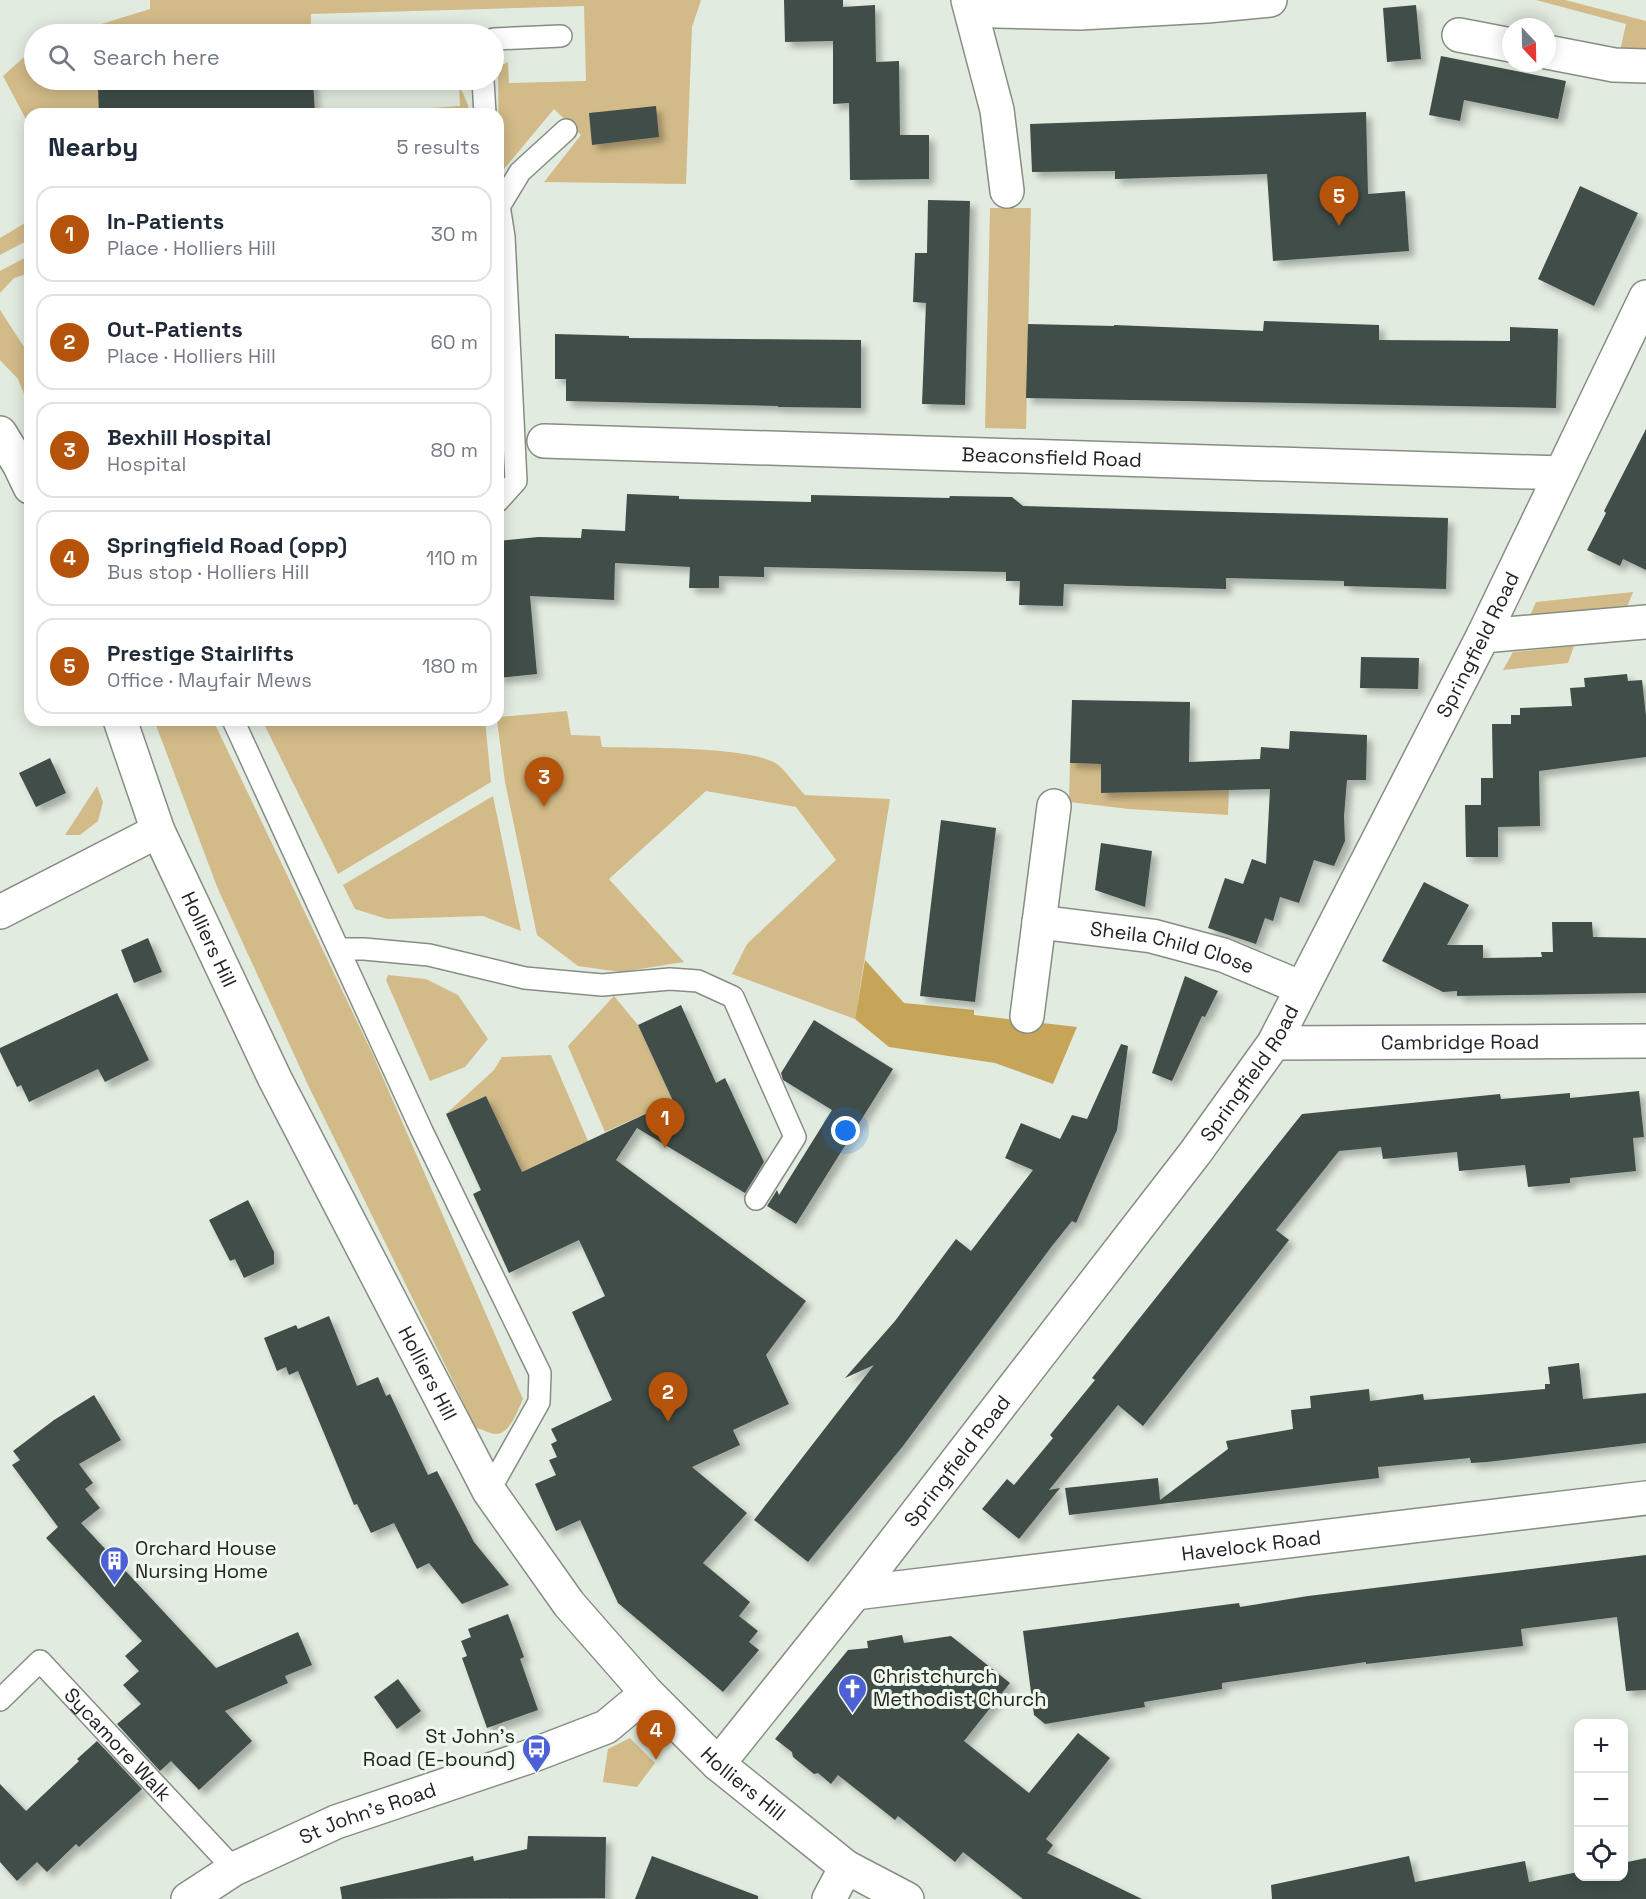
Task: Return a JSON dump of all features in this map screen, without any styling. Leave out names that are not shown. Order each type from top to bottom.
[{"type":"street","points":[[969,0],[996,11],[1080,13],[1270,0]]},
{"type":"street","points":[[969,0],[997,110],[1007,191]]},
{"type":"street","points":[[1459,35],[1502,43]]},
{"type":"street","points":[[1556,54],[1614,65],[1646,66]]},
{"type":"street","name":"Springfield Road","points":[[718,1764],[855,1593],[1195,1153],[1274,1043],[1483,636],[1646,297]]},
{"type":"street","points":[[0,433],[24,474]]},
{"type":"street","name":"Beaconsfield Road","points":[[544,441],[1561,473]]},
{"type":"street","points":[[1483,636],[1646,622]]},
{"type":"street","name":"Holliers Hill","points":[[122,726],[158,831],[275,1079],[489,1491],[568,1604],[647,1694],[718,1764],[846,1867],[907,1899]]},
{"type":"street","points":[[1027,1016],[1054,806]]},
{"type":"street","points":[[0,912],[158,831]]},
{"type":"street","name":"Sheila Child Close","points":[[1039,922],[1152,936],[1223,955],[1302,988]]},
{"type":"street","name":"Cambridge Road","points":[[1274,1043],[1646,1041]]},
{"type":"street","name":"Havelock Road","points":[[855,1593],[1646,1498]]},
{"type":"street","name":"St John's Road","points":[[188,1899],[234,1869],[336,1822],[528,1757],[606,1727],[647,1694]]},
{"type":"street","points":[[829,1899],[846,1867]]},
{"type":"lane","points":[[504,39],[561,36]]},
{"type":"lane","points":[[484,90],[485,108]]},
{"type":"lane","points":[[504,195],[520,172],[566,130]]},
{"type":"lane","points":[[504,237],[516,481],[504,494]]},
{"type":"lane","points":[[236,726],[422,1131],[540,1373],[539,1402],[489,1491]]},
{"type":"lane","points":[[339,949],[429,955],[525,978],[602,985],[670,979],[698,981],[733,997],[795,1137],[756,1198]]},
{"type":"lane","name":"Sycamore Walk","points":[[0,1700],[40,1661],[234,1869]]},
{"type":"shaded area","points":[[150,0],[701,0],[692,27],[686,184],[544,182],[581,135],[554,109],[504,169],[504,108],[498,108],[498,90],[504,90],[504,64],[508,62],[509,83],[586,81],[584,6],[311,14],[311,24],[101,24],[150,9]]},
{"type":"shaded area","points":[[1536,0],[1565,0],[1646,21],[1646,51],[1620,51],[1626,24]]},
{"type":"shaded area","points":[[24,57],[24,90],[109,90],[110,108],[24,108],[24,116],[3,76]]},
{"type":"shaded area","points":[[459,90],[462,90],[468,108],[430,108],[460,106]]},
{"type":"shaded area","points":[[990,208],[1031,208],[1026,429],[985,428]]},
{"type":"shaded area","points":[[24,224],[24,242],[0,255],[0,238]]},
{"type":"shaded area","points":[[24,258],[24,275],[14,278],[0,293],[0,271]]},
{"type":"shaded area","points":[[0,310],[24,347],[24,394],[18,379],[0,360]]},
{"type":"shaded area","points":[[1633,592],[1626,610],[1529,618],[1536,602]]},
{"type":"shaded area","points":[[1574,646],[1568,663],[1503,670],[1513,652]]},
{"type":"shaded area","points":[[567,711],[571,735],[600,736],[602,747],[693,749],[744,754],[777,764],[805,795],[890,799],[855,1019],[732,974],[747,944],[836,860],[796,807],[706,791],[609,879],[684,962],[621,972],[578,966],[537,935],[505,782],[498,726],[504,726],[504,716]]},
{"type":"shaded area","points":[[156,726],[216,726],[373,1055],[523,1399],[510,1425],[501,1433],[494,1434],[476,1428],[309,1087],[218,889]]},
{"type":"shaded area","points":[[265,726],[486,726],[491,782],[338,874]]},
{"type":"shaded area","points":[[1070,763],[1101,764],[1102,793],[1229,789],[1228,815],[1129,809],[1069,802]]},
{"type":"shaded area","points":[[97,786],[103,802],[98,821],[80,835],[65,835]]},
{"type":"shaded area","points":[[493,796],[521,931],[483,916],[387,919],[355,909],[343,885]]},
{"type":"shaded area","points":[[865,960],[904,1003],[974,1010],[974,1015],[1077,1027],[1053,1084],[995,1063],[889,1047],[855,1019]]},
{"type":"shaded area","points":[[388,975],[426,979],[458,995],[488,1039],[465,1067],[430,1081],[386,980]]},
{"type":"shaded area","points":[[614,996],[638,1025],[673,1101],[605,1132],[568,1046]]},
{"type":"shaded area","points":[[551,1055],[588,1141],[522,1172],[486,1096],[446,1114],[494,1070],[502,1057]]},
{"type":"shaded area","points":[[630,1738],[655,1763],[637,1787],[603,1782],[608,1749]]},
{"type":"building","points":[[784,0],[843,0],[843,7],[875,5],[876,62],[899,61],[900,135],[929,135],[929,179],[850,180],[849,103],[833,104],[833,41],[785,42]]},
{"type":"building","points":[[1416,5],[1421,59],[1387,62],[1383,8]]},
{"type":"building","points":[[1441,56],[1502,68],[1502,72],[1521,72],[1566,81],[1558,119],[1464,100],[1460,121],[1429,115]]},
{"type":"building","points":[[98,90],[314,90],[315,108],[99,108]]},
{"type":"building","points":[[656,106],[659,137],[592,145],[589,113]]},
{"type":"building","points":[[1366,112],[1368,194],[1405,191],[1409,251],[1273,261],[1267,174],[1115,179],[1115,171],[1032,172],[1030,124]]},
{"type":"building","points":[[1580,186],[1638,213],[1594,306],[1538,279]]},
{"type":"building","points":[[928,200],[970,201],[965,405],[922,404],[926,303],[913,302],[915,253],[927,253]]},
{"type":"building","points":[[1264,321],[1379,325],[1379,340],[1510,341],[1510,327],[1558,329],[1556,408],[1026,398],[1028,324],[1263,331]]},
{"type":"building","points":[[555,334],[629,336],[629,338],[861,340],[861,408],[566,401],[566,379],[555,379]]},
{"type":"building","points":[[1646,429],[1646,570],[1623,559],[1620,566],[1587,550],[1606,513],[1604,511]]},
{"type":"building","points":[[627,494],[679,496],[679,499],[811,502],[811,495],[1012,497],[1023,506],[1448,518],[1446,589],[1344,586],[1344,581],[1226,578],[1226,589],[1064,584],[1063,606],[1019,605],[1020,581],[1006,581],[1006,572],[764,567],[764,577],[719,576],[719,588],[689,588],[690,567],[615,563],[614,600],[530,596],[537,674],[504,677],[504,540],[538,537],[581,538],[582,529],[625,531]]},
{"type":"building","points":[[1361,657],[1419,658],[1418,689],[1360,688]]},
{"type":"building","points":[[1627,674],[1628,681],[1642,680],[1646,716],[1646,757],[1539,771],[1540,826],[1498,827],[1498,857],[1466,857],[1465,805],[1481,805],[1481,778],[1493,778],[1492,724],[1511,724],[1511,715],[1520,715],[1520,708],[1572,706],[1570,688],[1585,687],[1584,678]]},
{"type":"building","points":[[1072,700],[1190,702],[1189,762],[1260,759],[1261,747],[1289,749],[1290,731],[1367,735],[1366,780],[1347,780],[1344,816],[1345,841],[1334,866],[1314,860],[1299,903],[1280,897],[1273,921],[1265,918],[1256,944],[1208,928],[1225,878],[1243,884],[1252,859],[1266,864],[1270,789],[1101,793],[1101,764],[1070,763]]},
{"type":"building","points":[[50,758],[66,793],[36,807],[19,773]]},
{"type":"building","points":[[941,820],[996,828],[975,1002],[920,996]]},
{"type":"building","points":[[1101,843],[1152,851],[1145,907],[1095,890]]},
{"type":"building","points":[[1424,882],[1469,905],[1447,945],[1483,945],[1483,958],[1542,957],[1541,952],[1553,952],[1552,922],[1592,922],[1593,937],[1646,938],[1646,993],[1457,996],[1457,991],[1443,992],[1382,961]]},
{"type":"building","points":[[148,938],[162,972],[134,983],[121,950]]},
{"type":"building","points":[[1185,976],[1218,991],[1205,1017],[1202,1016],[1172,1081],[1152,1073]]},
{"type":"building","points":[[117,993],[149,1060],[105,1082],[98,1069],[29,1102],[21,1085],[17,1087],[0,1048]]},
{"type":"building","points":[[681,1005],[716,1083],[725,1078],[764,1162],[745,1193],[637,1128],[616,1160],[806,1301],[766,1355],[789,1404],[733,1430],[740,1445],[692,1467],[747,1513],[703,1563],[750,1602],[739,1616],[758,1631],[749,1642],[759,1650],[723,1692],[618,1603],[580,1520],[556,1531],[535,1484],[556,1475],[549,1460],[557,1457],[551,1444],[557,1441],[551,1429],[612,1400],[572,1312],[605,1296],[579,1240],[509,1273],[473,1194],[481,1190],[446,1114],[486,1096],[522,1172],[673,1101],[638,1025]]},
{"type":"building","points":[[814,1020],[893,1069],[796,1224],[767,1206],[777,1190],[779,1195],[832,1110],[783,1080],[781,1073]]},
{"type":"building","points":[[1121,1044],[1128,1046],[1117,1130],[1076,1223],[1072,1221],[1052,1246],[903,1446],[808,1562],[754,1520],[874,1365],[845,1378],[895,1321],[956,1239],[971,1251],[1033,1170],[1005,1158],[1021,1123],[1060,1139],[1072,1115],[1087,1119]]},
{"type":"building","points":[[1639,1091],[1644,1137],[1633,1138],[1636,1171],[1570,1178],[1570,1183],[1528,1187],[1525,1165],[1459,1171],[1457,1152],[1383,1159],[1381,1147],[1339,1151],[1276,1230],[1289,1240],[1143,1426],[1118,1405],[1049,1490],[1060,1488],[1019,1539],[982,1509],[1007,1479],[1014,1485],[1053,1438],[1050,1435],[1095,1380],[1092,1378],[1302,1114],[1500,1094],[1501,1099],[1570,1093],[1570,1098]]},
{"type":"building","points":[[248,1200],[274,1252],[274,1264],[244,1278],[235,1259],[230,1261],[209,1220]]},
{"type":"building","points":[[329,1316],[357,1386],[378,1377],[386,1396],[390,1394],[428,1475],[437,1471],[474,1542],[509,1585],[462,1604],[429,1563],[417,1569],[394,1523],[371,1533],[357,1504],[354,1505],[298,1371],[289,1375],[286,1367],[277,1371],[264,1338],[296,1325],[298,1329]]},
{"type":"building","points":[[1579,1363],[1583,1399],[1646,1393],[1646,1443],[1487,1462],[1471,1463],[1470,1458],[1378,1467],[1379,1478],[1069,1515],[1065,1488],[1158,1478],[1160,1500],[1228,1449],[1226,1441],[1293,1429],[1291,1410],[1311,1408],[1310,1396],[1369,1389],[1370,1401],[1423,1394],[1424,1400],[1545,1389],[1545,1384],[1550,1384],[1548,1367]]},
{"type":"building","name":"Orchard House Nursing Home","points":[[94,1395],[121,1440],[79,1464],[93,1483],[85,1489],[100,1508],[81,1523],[216,1668],[298,1632],[312,1665],[285,1676],[288,1683],[225,1711],[252,1741],[199,1790],[171,1761],[160,1771],[117,1724],[141,1704],[123,1685],[139,1671],[125,1656],[142,1641],[46,1538],[58,1527],[12,1465],[20,1460],[13,1451],[54,1420]]},
{"type":"building","points":[[1646,1555],[1646,1690],[1626,1691],[1617,1617],[1521,1629],[1523,1646],[1366,1664],[1366,1662],[1222,1683],[1222,1689],[1144,1702],[1145,1707],[1045,1724],[1034,1715],[1023,1631],[1239,1603],[1240,1607],[1308,1596]]},
{"type":"building","points":[[508,1614],[524,1657],[520,1659],[538,1710],[487,1728],[462,1658],[467,1656],[461,1641],[471,1637],[468,1629]]},
{"type":"building","points":[[902,1635],[904,1643],[951,1636],[1010,1683],[964,1741],[1029,1793],[1078,1733],[1110,1758],[1046,1839],[1053,1845],[1047,1853],[1142,1899],[1023,1899],[963,1852],[955,1862],[898,1816],[895,1820],[838,1775],[831,1784],[818,1773],[814,1774],[775,1739],[848,1650],[868,1648],[867,1641]]},
{"type":"building","points":[[398,1679],[421,1711],[397,1729],[374,1697]]},
{"type":"building","points":[[97,1741],[142,1789],[79,1847],[76,1844],[47,1872],[37,1862],[17,1881],[0,1862],[0,1784],[26,1811]]},
{"type":"building","points":[[528,1836],[606,1837],[605,1898],[342,1899],[340,1887],[473,1856],[474,1861],[527,1849]]},
{"type":"building","points":[[652,1856],[758,1896],[758,1899],[635,1899]]},
{"type":"building","points":[[1409,1856],[1415,1882],[1525,1861],[1529,1882],[1574,1873],[1574,1881],[1628,1881],[1628,1862],[1646,1858],[1646,1899],[1272,1899],[1271,1885]]},
{"type":"place","name":"Prestige Stairlifts","points":[[1339,226]]},
{"type":"place","name":"Bexhill Hospital","points":[[544,807]]},
{"type":"place","name":"In-Patients","points":[[665,1148]]},
{"type":"place","name":"Out-Patients","points":[[668,1422]]},
{"type":"place","name":"Orchard House Nursing Home","points":[[114,1586]]},
{"type":"place","name":"Christchurch Methodist Church","points":[[852,1714]]},
{"type":"place","name":"Springfield Road (opp)","points":[[656,1760]]},
{"type":"place","name":"St John's Road (E-bound)","points":[[536,1774]]}]
